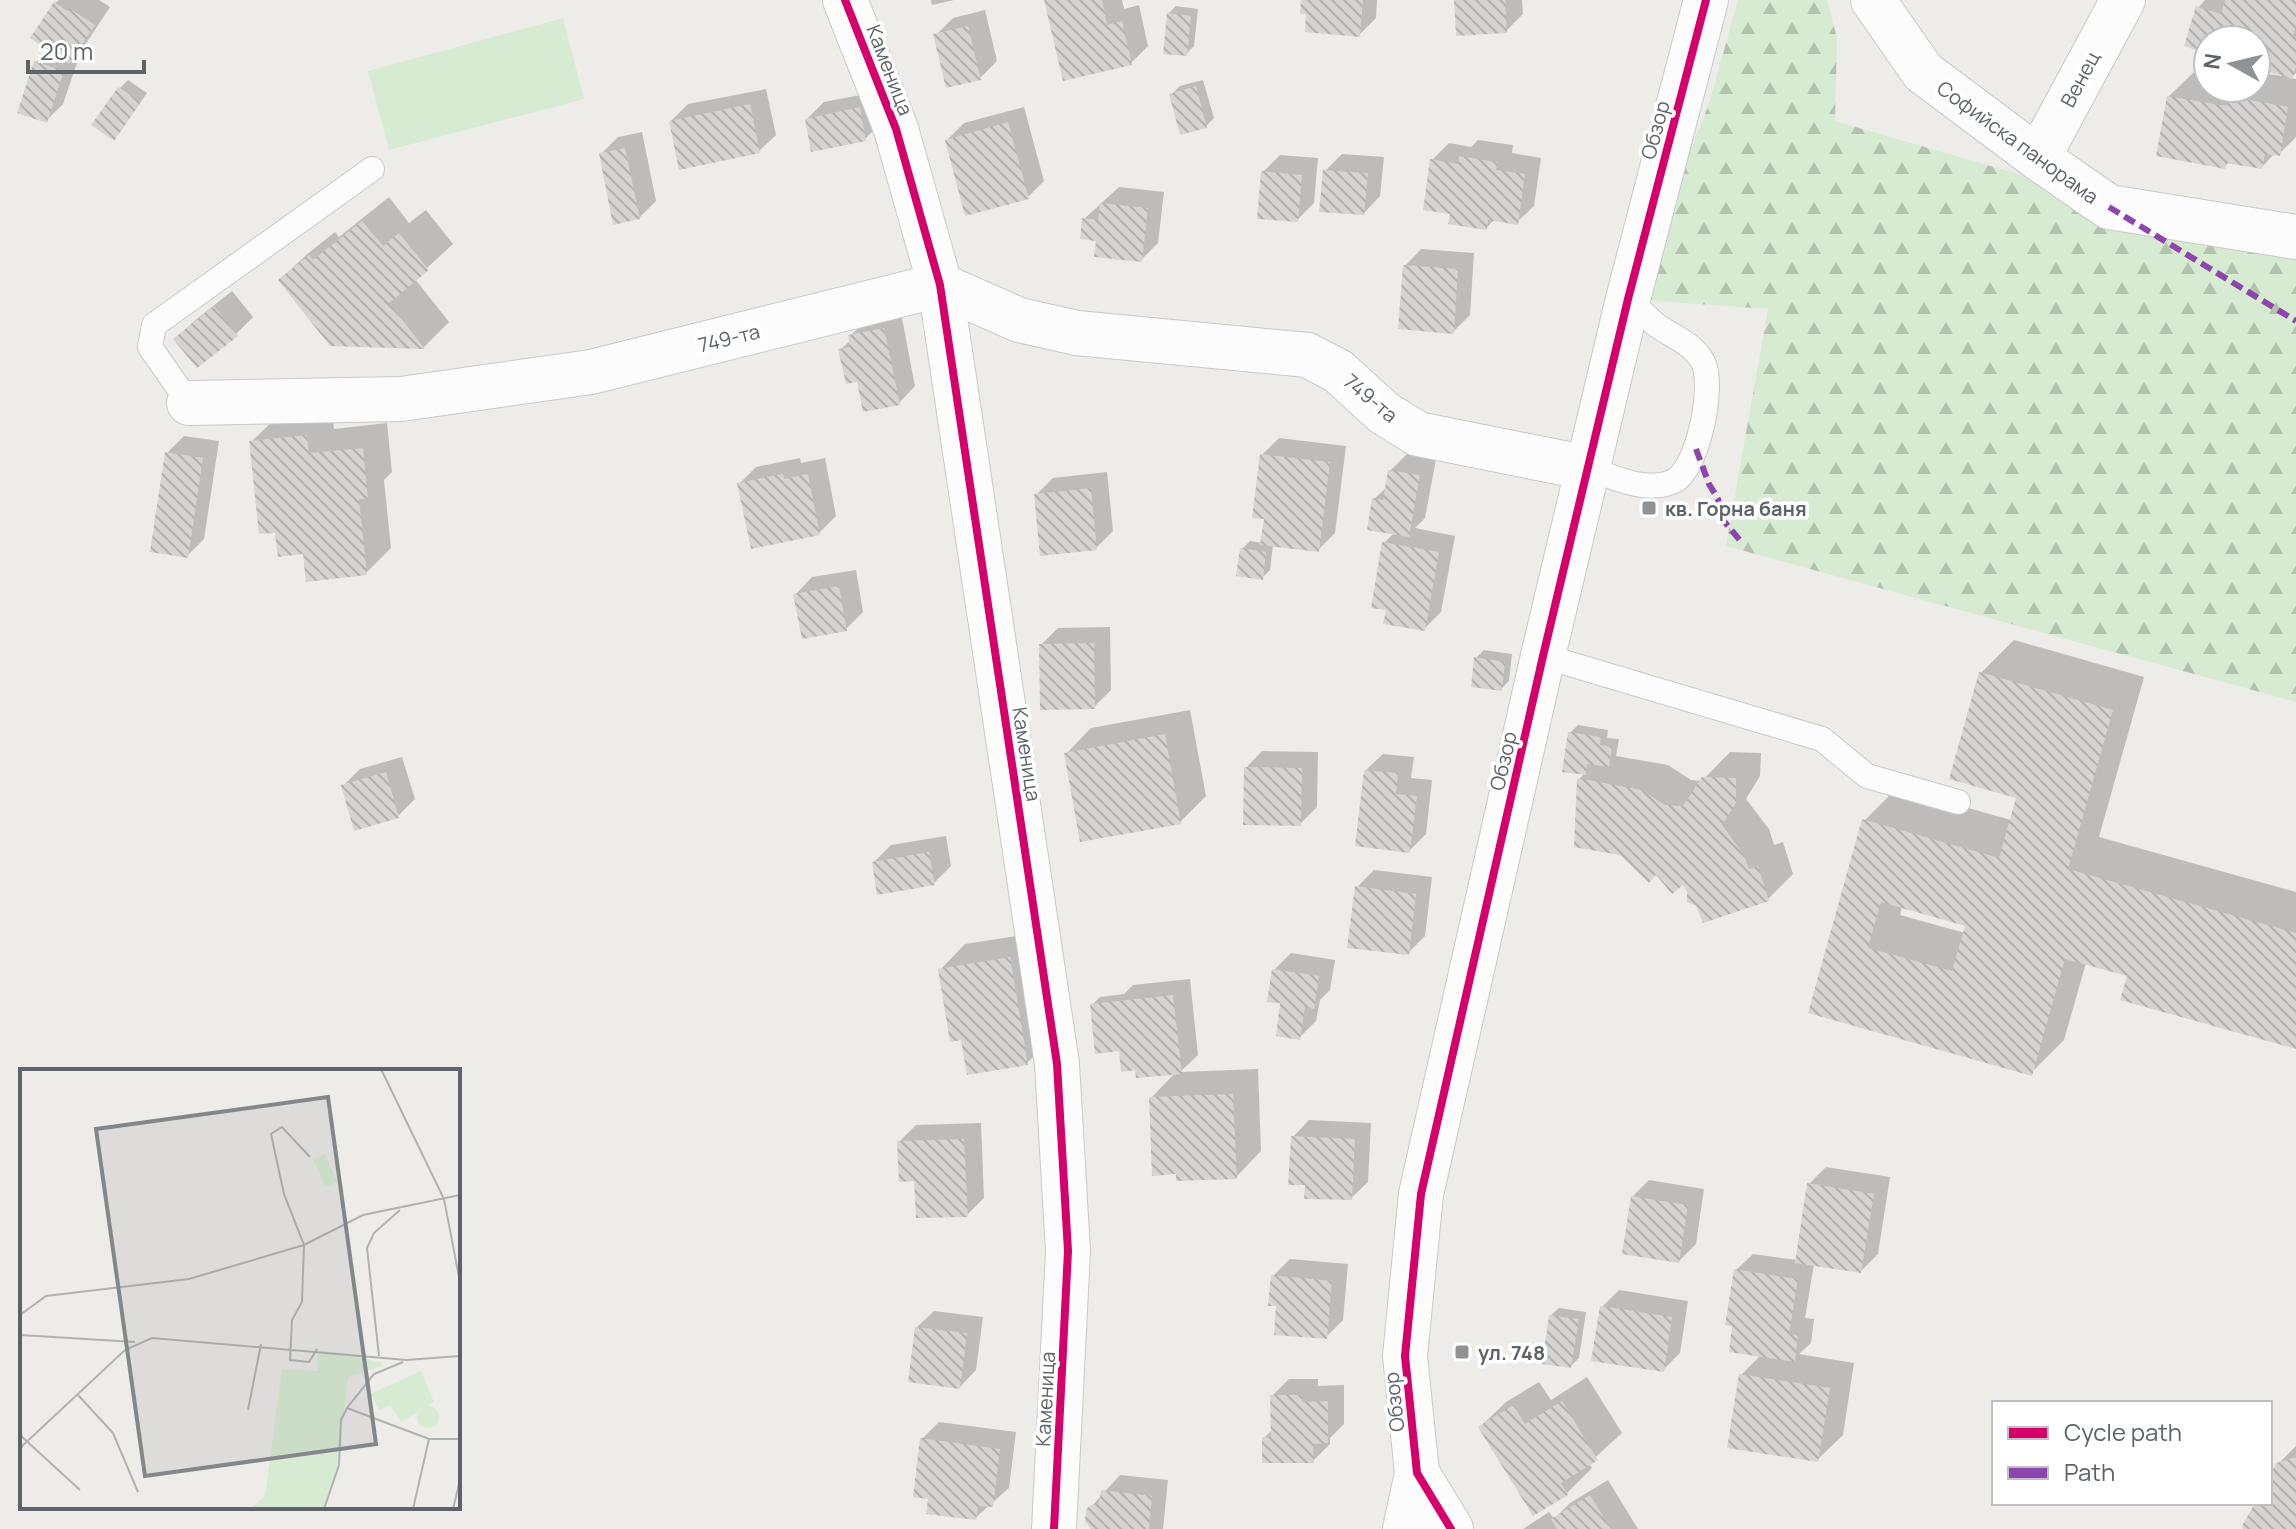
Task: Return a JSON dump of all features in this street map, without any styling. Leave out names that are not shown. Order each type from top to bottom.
[{"type":"street","name":"Каменица","points":[[845,0],[896,129],[940,285],[1057,1064],[1068,1251],[1054,1529]]},
{"type":"street","name":"Обзор","points":[[1451,1529],[1417,1473],[1405,1356],[1421,1194],[1628,299],[1706,0]]},
{"type":"street","name":"Софийска панорама","points":[[1873,0],[1923,72],[2109,207],[2296,237]]},
{"type":"street","name":"Венец","points":[[2038,158],[2123,0]]},
{"type":"street","name":"749-та","points":[[189,403],[401,399],[591,372],[940,285],[1019,320],[1077,333],[1307,355],[1338,371],[1384,413],[1418,434],[1588,468]]},
{"type":"street","points":[[1405,1529],[1417,1473]]},
{"type":"lane","name":"749-та","points":[[189,403],[150,347],[154,325],[372,169]]},
{"type":"lane","points":[[1588,468],[1627,482],[1653,485],[1674,482],[1696,449],[1706,405],[1704,364],[1689,344],[1657,326],[1628,299]]},
{"type":"lane","points":[[1543,656],[1822,739],[1867,776],[1958,802]]},
{"type":"green space","points":[[1738,0],[1827,0],[1837,38],[1835,121],[2296,257],[2296,702],[1726,546],[1768,309],[1628,299],[1709,104]]},
{"type":"green space","points":[[563,18],[584,99],[389,150],[368,71]]},
{"type":"building","points":[[1044,0],[1102,0],[1107,25],[1122,21],[1132,65],[1063,81]]},
{"type":"building","points":[[1301,0],[1363,0],[1360,37],[1305,32],[1306,14],[1300,14]]},
{"type":"building","points":[[1454,0],[1505,0],[1507,33],[1456,36]]},
{"type":"building","points":[[2225,0],[2296,0],[2293,36],[2296,37],[2296,67],[2292,79],[2272,73],[2272,24],[2192,24],[2192,49],[2184,46],[2196,6],[2221,14]]},
{"type":"building","points":[[54,2],[95,25],[69,64],[30,38]]},
{"type":"building","points":[[1167,13],[1191,16],[1187,56],[1163,54]]},
{"type":"building","points":[[968,26],[981,80],[946,88],[933,34]]},
{"type":"building","points":[[34,61],[64,71],[47,123],[17,113]]},
{"type":"building","points":[[1196,86],[1207,128],[1180,135],[1169,94]]},
{"type":"building","points":[[118,87],[141,102],[114,141],[91,125]]},
{"type":"building","points":[[2167,96],[2192,100],[2192,104],[2272,104],[2288,107],[2280,156],[2265,154],[2262,169],[2226,163],[2225,169],[2156,156]]},
{"type":"building","points":[[750,104],[760,153],[679,170],[669,121]]},
{"type":"building","points":[[860,107],[866,141],[811,152],[805,119]]},
{"type":"building","points":[[1008,122],[1029,199],[965,216],[945,140]]},
{"type":"building","points":[[625,148],[640,219],[613,225],[599,153]]},
{"type":"building","points":[[1459,156],[1497,162],[1496,170],[1525,174],[1518,225],[1488,220],[1487,230],[1448,224],[1450,214],[1423,210],[1430,159],[1458,164]]},
{"type":"building","points":[[1323,170],[1368,173],[1364,215],[1319,212]]},
{"type":"building","points":[[1261,171],[1302,175],[1298,222],[1257,219]]},
{"type":"building","points":[[1100,203],[1148,208],[1142,262],[1094,257],[1096,241],[1080,239],[1082,218],[1098,220]]},
{"type":"building","points":[[362,221],[383,246],[399,233],[429,270],[389,303],[425,349],[330,346],[278,280],[309,255],[313,260]]},
{"type":"building","points":[[1403,265],[1458,269],[1454,334],[1398,329]]},
{"type":"building","points":[[214,306],[238,336],[197,368],[173,339]]},
{"type":"building","points":[[884,328],[900,405],[863,412],[857,382],[846,384],[838,349],[850,347],[848,335]]},
{"type":"building","points":[[307,435],[309,453],[363,448],[368,499],[359,499],[367,575],[306,582],[303,554],[278,557],[275,533],[259,534],[249,441]]},
{"type":"building","points":[[165,452],[203,458],[188,558],[150,552]]},
{"type":"building","points":[[1260,454],[1330,462],[1319,552],[1260,545],[1264,519],[1252,518]]},
{"type":"building","points":[[1388,470],[1420,475],[1409,537],[1367,530],[1372,498],[1383,500]]},
{"type":"building","points":[[783,474],[784,479],[808,474],[820,535],[751,549],[737,483]]},
{"type":"building","points":[[1091,488],[1097,550],[1040,556],[1034,494]]},
{"type":"building","points":[[1382,542],[1439,552],[1425,631],[1383,624],[1386,610],[1371,608]]},
{"type":"building","points":[[1240,548],[1266,552],[1263,580],[1236,576]]},
{"type":"building","points":[[839,586],[847,631],[802,639],[793,594]]},
{"type":"building","points":[[1094,643],[1095,709],[1040,710],[1039,644]]},
{"type":"building","points":[[1474,657],[1505,662],[1502,691],[1471,687]]},
{"type":"building","points":[[1979,672],[2113,710],[2068,869],[2296,933],[2296,1049],[2120,1000],[2127,976],[2065,959],[2032,1076],[1808,1013],[1862,819],[1999,858],[2016,798],[1949,779]],"holes":[[[1881,902],[1965,926],[1952,971],[1868,948]]]},
{"type":"building","points":[[1568,732],[1601,737],[1600,745],[1612,747],[1609,767],[1587,764],[1586,775],[1562,772]]},
{"type":"building","points":[[1165,734],[1181,824],[1080,842],[1064,753]]},
{"type":"building","points":[[1244,767],[1302,768],[1301,826],[1243,825]]},
{"type":"building","points":[[1364,770],[1398,773],[1396,794],[1417,796],[1410,853],[1355,846]]},
{"type":"building","points":[[386,772],[399,818],[354,831],[341,785]]},
{"type":"building","points":[[1702,777],[1736,778],[1736,803],[1722,825],[1744,855],[1749,869],[1758,866],[1769,901],[1703,923],[1696,906],[1687,902],[1683,885],[1672,894],[1656,875],[1649,883],[1620,855],[1574,847],[1577,778],[1642,790],[1665,805],[1683,806]]},
{"type":"building","points":[[929,852],[935,885],[877,895],[872,862]]},
{"type":"building","points":[[1355,886],[1416,894],[1409,955],[1347,948]]},
{"type":"building","points":[[1010,957],[1028,1065],[967,1075],[961,1040],[950,1042],[938,969]]},
{"type":"building","points":[[1272,969],[1319,976],[1314,1009],[1305,1007],[1300,1040],[1276,1036],[1280,1003],[1267,1002]]},
{"type":"building","points":[[1173,995],[1182,1074],[1136,1078],[1135,1070],[1121,1072],[1119,1051],[1095,1054],[1090,1004]]},
{"type":"building","points":[[1233,1094],[1237,1179],[1176,1181],[1176,1174],[1152,1176],[1149,1097]]},
{"type":"building","points":[[1291,1136],[1355,1139],[1352,1200],[1304,1199],[1305,1185],[1288,1185]]},
{"type":"building","points":[[964,1139],[968,1217],[916,1218],[914,1181],[899,1182],[897,1141]]},
{"type":"building","points":[[1807,1183],[1874,1194],[1861,1273],[1795,1263]]},
{"type":"building","points":[[1631,1196],[1688,1205],[1679,1263],[1622,1254]]},
{"type":"building","points":[[1734,1269],[1798,1279],[1789,1334],[1798,1336],[1795,1362],[1729,1352],[1732,1326],[1725,1325]]},
{"type":"building","points":[[1271,1275],[1332,1281],[1327,1339],[1274,1335],[1276,1306],[1268,1306]]},
{"type":"building","points":[[1600,1306],[1672,1317],[1664,1372],[1591,1361]]},
{"type":"building","points":[[1549,1315],[1579,1319],[1571,1368],[1542,1364]]},
{"type":"building","points":[[915,1327],[967,1333],[960,1389],[908,1382]]},
{"type":"building","points":[[1739,1374],[1830,1388],[1818,1462],[1727,1448]]},
{"type":"building","points":[[1270,1395],[1302,1395],[1302,1402],[1328,1401],[1328,1443],[1313,1444],[1314,1463],[1262,1463],[1262,1437],[1271,1437]]},
{"type":"building","points":[[1562,1401],[1598,1460],[1561,1483],[1568,1495],[1533,1516],[1478,1427],[1513,1405],[1525,1424]]},
{"type":"building","points":[[920,1438],[1000,1449],[993,1507],[978,1506],[976,1520],[926,1514],[928,1499],[913,1497]]},
{"type":"building","points":[[2296,1457],[2296,1529],[2243,1529],[2254,1505],[2272,1505],[2272,1471],[2276,1463]]},
{"type":"building","points":[[1101,1490],[1152,1496],[1149,1529],[1091,1529],[1085,1521],[1086,1510],[1099,1503]]},
{"type":"building","points":[[1590,1495],[1611,1529],[1557,1529],[1551,1519]]},
{"type":"marked path","points":[[2109,207],[2296,321]]},
{"type":"marked path","points":[[1696,449],[1718,499],[1723,520],[1743,544]]},
{"type":"cycle path","points":[[845,0],[896,129],[940,285],[1057,1064],[1068,1251],[1054,1529]]},
{"type":"cycle path","points":[[1451,1529],[1417,1473],[1405,1356],[1421,1194],[1628,299],[1706,0]]},
{"type":"place","name":"кв. Горна баня","points":[[1649,508]]},
{"type":"place","name":"ул. 748","points":[[1462,1352]]}]
